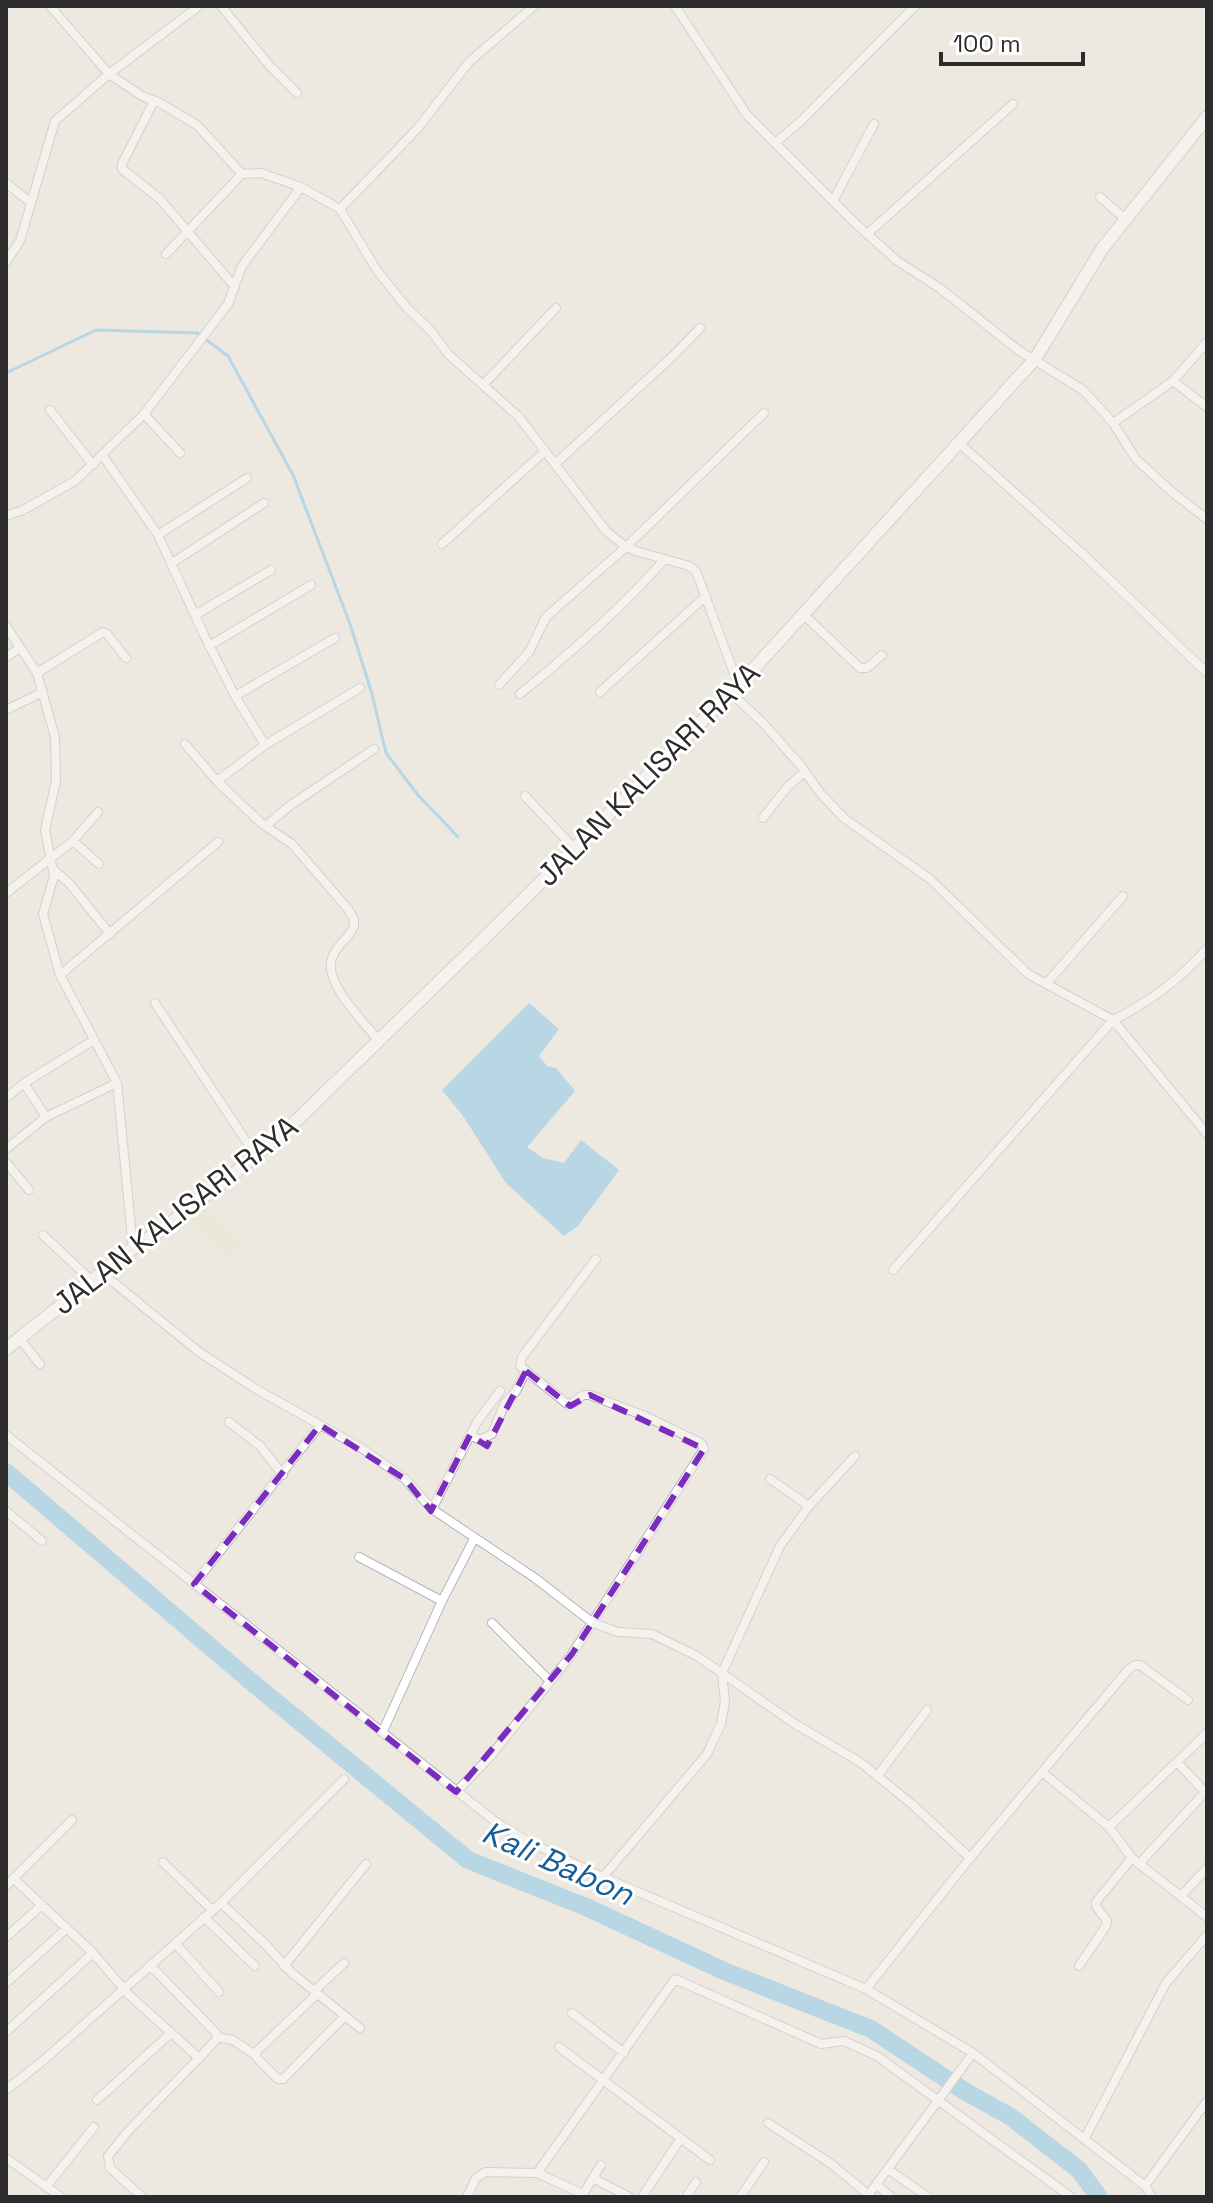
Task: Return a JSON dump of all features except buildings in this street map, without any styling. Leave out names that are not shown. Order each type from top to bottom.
[{"type":"street","points":[[50,6],[109,74],[142,96],[197,125],[242,174]]},
{"type":"street","points":[[181,6],[188,14]]},
{"type":"street","points":[[6,262],[20,241],[55,121],[109,74],[199,6]]},
{"type":"street","points":[[221,6],[269,65],[297,93]]},
{"type":"street","points":[[340,209],[418,128],[469,62],[534,6]]},
{"type":"street","points":[[675,6],[747,115],[867,234],[896,260],[941,289],[1018,350],[1083,390],[1113,423],[1136,459],[1207,519]]},
{"type":"street","points":[[775,143],[801,121],[915,6]]},
{"type":"street","points":[[154,101],[121,168],[160,199],[235,287]]},
{"type":"street","points":[[867,234],[1013,104]]},
{"type":"street","name":"JALAN KALISARI RAYA","points":[[6,1349],[256,1156],[307,1112],[734,688],[1035,359],[1094,262],[1207,117]]},
{"type":"street","points":[[833,201],[874,124]]},
{"type":"street","points":[[166,254],[242,174],[261,173],[301,187],[340,209],[376,269],[407,308],[431,331],[448,354],[519,417],[606,531],[626,547],[689,566],[696,571],[734,688],[820,793],[844,818],[930,879],[1007,957],[1028,974],[1113,1020],[1207,1134]]},
{"type":"street","points":[[6,183],[30,202]]},
{"type":"street","points":[[6,516],[75,481],[144,414],[228,304],[242,266],[301,187]]},
{"type":"street","points":[[1100,197],[1125,219]]},
{"type":"street","points":[[483,385],[556,308]]},
{"type":"street","points":[[555,464],[700,328]]},
{"type":"street","points":[[1113,423],[1173,381],[1207,342]]},
{"type":"street","points":[[1173,381],[1207,407]]},
{"type":"street","points":[[50,410],[93,465]]},
{"type":"street","points":[[499,685],[529,652],[546,617],[626,547],[764,413]]},
{"type":"street","points":[[144,414],[180,453]]},
{"type":"street","points":[[959,443],[1083,554],[1207,673]]},
{"type":"street","points":[[442,544],[545,451]]},
{"type":"street","points":[[103,456],[158,535],[209,646],[265,745]]},
{"type":"street","points":[[158,535],[247,478]]},
{"type":"street","points":[[172,563],[264,503]]},
{"type":"street","points":[[520,694],[594,633],[664,560]]},
{"type":"street","points":[[195,615],[271,570]]},
{"type":"street","points":[[209,646],[311,585]]},
{"type":"street","points":[[600,692],[706,596]]},
{"type":"street","points":[[804,615],[860,668],[867,668],[882,655]]},
{"type":"street","points":[[6,626],[37,673],[55,737],[56,781],[45,830],[53,883],[43,914],[60,975],[117,1083],[133,1248]]},
{"type":"street","points":[[37,673],[103,632],[126,658]]},
{"type":"street","points":[[235,696],[335,638]]},
{"type":"street","points":[[6,657],[20,648]]},
{"type":"street","points":[[217,781],[265,745],[360,688]]},
{"type":"street","points":[[6,710],[43,692]]},
{"type":"street","points":[[185,744],[217,781],[266,826],[292,844],[353,916],[352,932],[337,948],[330,962],[330,972],[340,991],[378,1040]]},
{"type":"street","points":[[266,826],[288,807],[374,749]]},
{"type":"street","points":[[763,818],[788,786],[805,772]]},
{"type":"street","points":[[525,796],[574,848]]},
{"type":"street","points":[[6,893],[52,864],[98,812]]},
{"type":"street","points":[[73,841],[99,864]]},
{"type":"street","points":[[60,975],[218,842]]},
{"type":"street","points":[[52,864],[110,934]]},
{"type":"street","points":[[1046,984],[1123,896]]},
{"type":"street","points":[[893,1270],[1113,1020],[1127,1014],[1188,970],[1207,949]]},
{"type":"street","points":[[155,1003],[256,1156]]},
{"type":"street","points":[[6,1098],[24,1083],[94,1040]]},
{"type":"street","points":[[24,1083],[46,1117]]},
{"type":"street","points":[[6,1149],[46,1117],[117,1083]]},
{"type":"street","points":[[6,1162],[29,1190]]},
{"type":"street","points":[[43,1235],[199,1352],[256,1389],[363,1449],[405,1479],[432,1509],[535,1578],[593,1623],[618,1632],[661,1637],[697,1656],[777,1712],[878,1775],[970,1858]]},
{"type":"street","points":[[456,1792],[490,1757],[593,1623],[704,1449],[701,1443],[645,1416],[590,1395],[583,1395],[569,1404],[520,1364],[522,1357],[596,1259]]},
{"type":"street","points":[[19,1338],[40,1364]]},
{"type":"street","points":[[470,1435],[480,1440],[492,1434],[505,1403],[516,1391],[526,1371]]},
{"type":"street","points":[[432,1509],[470,1435],[500,1391]]},
{"type":"street","points":[[229,1422],[260,1446],[283,1475]]},
{"type":"street","points":[[194,1584],[320,1425]]},
{"type":"street","points":[[6,1435],[496,1822],[529,1842],[603,1877],[866,1989],[972,2054],[1085,2138],[1145,2186],[1152,2197]]},
{"type":"street","points":[[603,1877],[707,1754],[716,1737],[725,1701],[722,1673],[780,1546],[809,1506],[855,1456]]},
{"type":"street","points":[[770,1479],[809,1506]]},
{"type":"street","points":[[6,1511],[42,1541]]},
{"type":"street","points":[[383,1731],[474,1539]]},
{"type":"street","points":[[359,1557],[442,1601]]},
{"type":"street","points":[[492,1623],[550,1681]]},
{"type":"street","points":[[866,1989],[970,1858],[1128,1670],[1140,1665],[1188,1700]]},
{"type":"street","points":[[878,1775],[927,1710]]},
{"type":"street","points":[[1109,1827],[1207,1733]]},
{"type":"street","points":[[1079,1966],[1106,1926],[1107,1921],[1096,1902],[1206,1791],[1177,1762]]},
{"type":"street","points":[[1042,1772],[1109,1827],[1136,1861],[1207,1917]]},
{"type":"street","points":[[6,2090],[221,1903],[344,1779]]},
{"type":"street","points":[[6,1886],[72,1820]]},
{"type":"street","points":[[163,1862],[212,1910]]},
{"type":"street","points":[[284,1966],[366,1864]]},
{"type":"street","points":[[1181,1896],[1207,1868]]},
{"type":"street","points":[[14,1879],[93,1953],[124,1990],[199,2058]]},
{"type":"street","points":[[221,1903],[284,1966],[360,2028]]},
{"type":"street","points":[[6,1937],[42,1905]]},
{"type":"street","points":[[204,1917],[255,1966]]},
{"type":"street","points":[[6,1983],[67,1928]]},
{"type":"street","points":[[1085,2138],[1166,1983],[1207,1935]]},
{"type":"street","points":[[175,1943],[219,1992]]},
{"type":"street","points":[[6,2032],[93,1953]]},
{"type":"street","points":[[255,2055],[344,1963]]},
{"type":"street","points":[[150,1965],[217,2037]]},
{"type":"street","points":[[537,2173],[675,1979],[821,2044],[846,2042],[877,2056],[1071,2197]]},
{"type":"street","points":[[572,2013],[624,2053]]},
{"type":"street","points":[[217,2037],[233,2040],[255,2055],[278,2079],[283,2079],[345,2016]]},
{"type":"street","points":[[97,2100],[171,2033]]},
{"type":"street","points":[[142,2197],[110,2168],[108,2156],[217,2037]]},
{"type":"street","points":[[559,2047],[710,2160]]},
{"type":"street","points":[[768,2123],[830,2163],[868,2196],[972,2054]]},
{"type":"street","points":[[1145,2186],[1207,2101]]},
{"type":"street","points":[[46,2187],[94,2127]]},
{"type":"street","points":[[642,2197],[681,2138]]},
{"type":"street","points":[[6,2158],[61,2197]]},
{"type":"street","points":[[740,2197],[764,2162]]},
{"type":"street","points":[[467,2197],[476,2178],[485,2172],[537,2173],[582,2196],[601,2165]]},
{"type":"street","points":[[889,2170],[928,2197]]},
{"type":"street","points":[[593,2178],[629,2197]]},
{"type":"street","points":[[686,2197],[696,2182]]},
{"type":"street","points":[[877,2185],[891,2197]]},
{"type":"highlighted area","points":[[526,1371],[570,1406],[590,1395],[704,1449],[572,1654],[456,1792],[194,1584],[320,1425],[405,1479],[431,1511],[470,1435],[487,1446]]},
{"type":"shaded area","points":[[208,1207],[242,1243],[227,1259],[191,1223]]},
{"type":"water","points":[[529,1003],[559,1029],[539,1056],[547,1066],[556,1068],[575,1091],[527,1147],[543,1158],[564,1163],[581,1140],[619,1170],[578,1226],[564,1236],[506,1183],[463,1116],[442,1090]]},
{"type":"waterway","points":[[6,373],[96,330],[197,333],[228,356],[293,475],[350,624],[386,753],[418,795],[458,837]]},
{"type":"waterway","name":"Kali Babon","points":[[6,1472],[248,1679],[468,1860],[586,1907],[724,1971],[871,2029],[966,2092],[1011,2117],[1079,2170],[1099,2197]]}]
